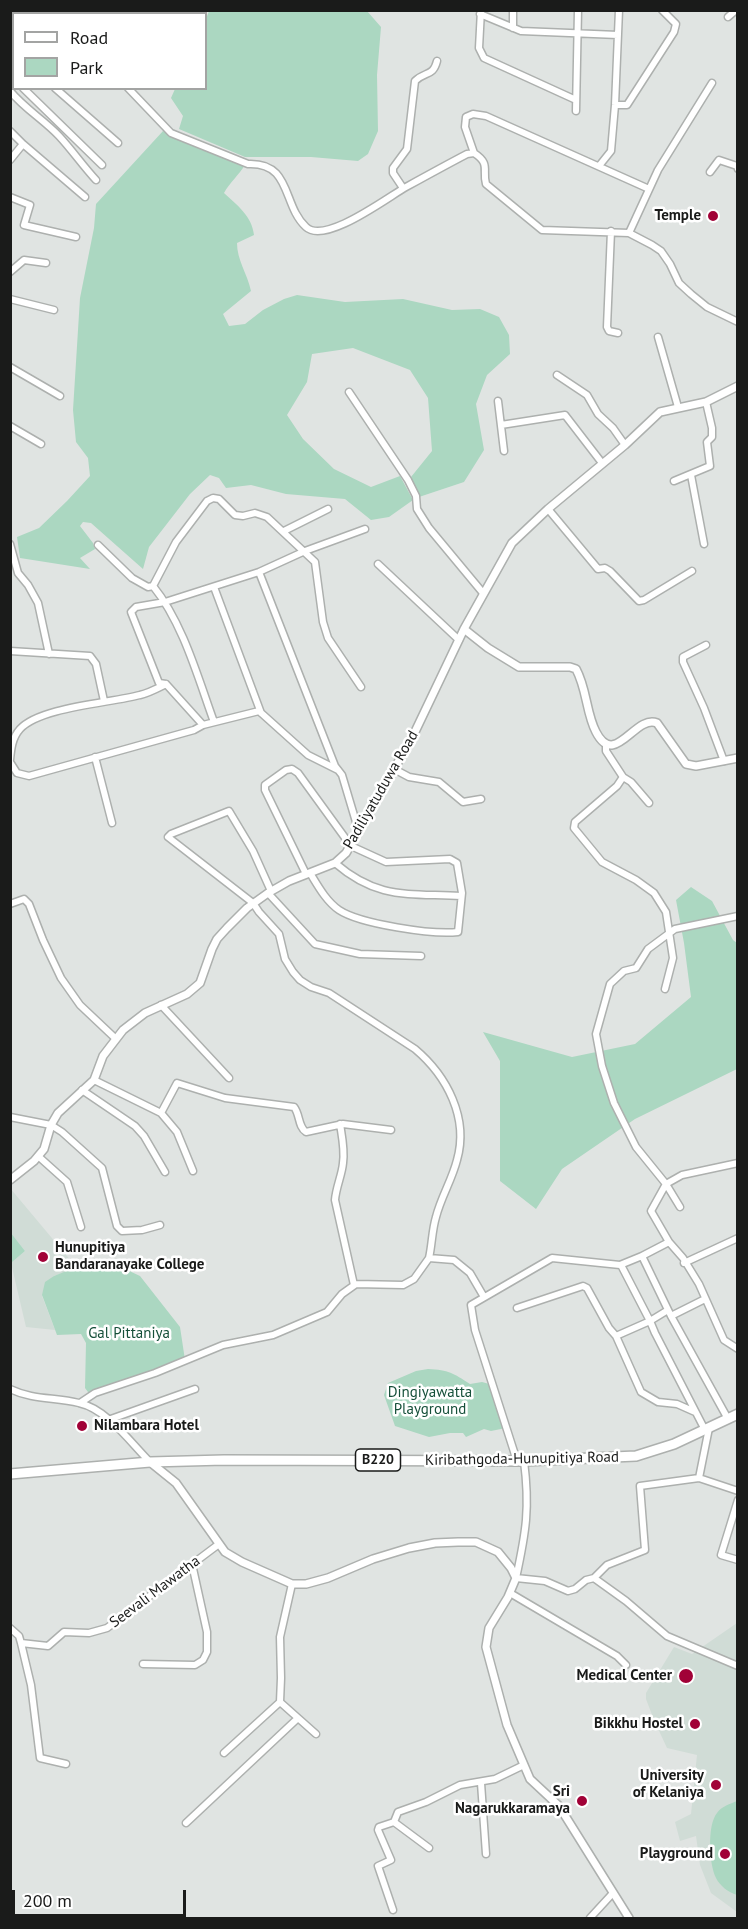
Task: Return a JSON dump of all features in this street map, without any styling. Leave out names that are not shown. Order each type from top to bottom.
[{"type":"main road","name":"Kiribathgoda-Hunupitiya Road","points":[[10,1474],[150,1462],[521,1461],[636,1456],[674,1444],[738,1414]]},
{"type":"street","points":[[513,10],[513,28]]},
{"type":"street","points":[[576,111],[578,10]]},
{"type":"street","points":[[599,166],[611,151],[619,10]]},
{"type":"street","points":[[615,105],[627,105],[674,32],[676,24],[662,10]]},
{"type":"street","points":[[728,17],[736,10]]},
{"type":"street","points":[[576,100],[484,58],[479,48],[481,12],[521,31],[618,35]]},
{"type":"street","points":[[404,188],[393,173],[393,168],[407,149],[415,81],[421,75],[431,74],[437,61]]},
{"type":"street","points":[[629,233],[658,170],[712,83]]},
{"type":"street","points":[[25,90],[102,165]]},
{"type":"street","points":[[58,90],[118,143]]},
{"type":"street","points":[[130,90],[171,133],[248,164],[260,164],[273,169],[286,187],[296,212],[305,226],[316,231],[359,218],[404,188],[467,154],[474,153]]},
{"type":"street","points":[[10,91],[36,117],[59,135],[78,161],[96,180]]},
{"type":"street","points":[[649,189],[486,116],[473,114],[466,117],[465,127],[474,153],[480,157],[486,169],[486,184],[542,230],[629,233],[661,251],[679,283],[691,294],[707,307],[738,322]]},
{"type":"street","points":[[10,131],[85,197]]},
{"type":"street","points":[[10,160],[23,144]]},
{"type":"street","points":[[710,172],[719,160],[737,166],[738,169]]},
{"type":"street","points":[[10,197],[30,205],[24,225],[76,237]]},
{"type":"street","points":[[611,231],[607,327],[609,331],[618,333]]},
{"type":"street","points":[[10,272],[24,260],[46,263]]},
{"type":"street","points":[[10,298],[54,310]]},
{"type":"street","points":[[658,337],[678,407]]},
{"type":"street","points":[[10,368],[60,396]]},
{"type":"street","points":[[558,375],[587,395],[598,414],[625,444]]},
{"type":"street","name":"Padiliyatuduwa Road","points":[[10,1180],[44,1149],[51,1125],[58,1113],[94,1080],[103,1056],[123,1030],[145,1013],[187,994],[200,983],[217,939],[254,903],[270,892],[335,863],[351,846],[413,736],[464,629],[512,543],[660,412],[706,402],[738,386]]},
{"type":"street","points":[[349,392],[408,480],[416,496],[417,509],[429,528],[483,593]]},
{"type":"street","points":[[498,401],[504,451]]},
{"type":"street","points":[[674,481],[710,466],[707,442],[712,437],[712,428],[706,402]]},
{"type":"street","points":[[501,425],[565,415],[602,463]]},
{"type":"street","points":[[10,426],[41,444]]},
{"type":"street","points":[[691,475],[704,544]]},
{"type":"street","points":[[153,586],[176,543],[207,501],[213,498],[219,499],[235,515],[255,513],[267,517],[315,562],[323,622],[328,638],[361,687]]},
{"type":"street","points":[[284,531],[328,509]]},
{"type":"street","points":[[548,509],[598,569],[605,568],[610,571],[639,601],[692,571]]},
{"type":"street","points":[[203,725],[166,684],[159,683],[131,612],[136,607],[165,602],[259,572],[305,551],[364,529]]},
{"type":"street","points":[[10,544],[18,573],[38,603],[49,654]]},
{"type":"street","points":[[98,545],[132,578],[147,587],[153,586]]},
{"type":"street","points":[[378,564],[459,640]]},
{"type":"street","points":[[259,572],[338,770],[342,775],[359,832]]},
{"type":"street","points":[[153,586],[165,602],[195,667],[214,722]]},
{"type":"street","points":[[214,587],[261,713],[308,755],[338,770]]},
{"type":"street","points":[[464,629],[488,648],[519,667],[576,669],[582,680],[595,731],[606,744],[611,746],[647,722],[653,721],[657,723],[686,764],[696,766],[738,758]]},
{"type":"street","points":[[706,645],[683,657],[682,662],[704,708],[724,761]]},
{"type":"street","points":[[10,651],[90,656],[96,664],[104,701]]},
{"type":"street","points":[[166,684],[142,695],[104,701],[36,717],[19,730],[11,746],[10,761],[17,773],[28,776],[194,730],[214,722],[259,711],[261,713]]},
{"type":"street","points":[[606,744],[606,751],[623,777],[631,782],[649,803]]},
{"type":"street","points":[[95,757],[112,823]]},
{"type":"street","points":[[292,769],[298,773],[351,846],[386,862],[450,859],[456,863],[459,870],[461,896],[458,932],[431,932],[363,921],[340,910],[308,874],[265,790],[265,785],[286,770],[292,769]]},
{"type":"street","points":[[394,769],[409,777],[439,782],[463,802],[481,799]]},
{"type":"street","points":[[623,777],[617,786],[574,822],[574,828],[602,862],[636,880],[654,893],[666,912],[673,958],[665,989]]},
{"type":"street","points":[[80,1403],[95,1394],[155,1373],[223,1345],[273,1335],[327,1312],[342,1294],[354,1285],[403,1285],[414,1279],[429,1258],[436,1216],[458,1160],[461,1140],[455,1103],[428,1059],[330,993],[311,987],[300,980],[285,959],[279,934],[254,903],[168,837],[229,812],[233,815],[253,851],[270,892],[315,945],[360,954],[421,956]]},
{"type":"street","points":[[335,863],[364,885],[383,891],[461,896]]},
{"type":"street","points":[[10,904],[24,899],[29,904],[61,978],[80,1005],[116,1039]]},
{"type":"street","points":[[680,1207],[666,1184],[636,1147],[614,1103],[602,1066],[596,1034],[610,984],[624,971],[636,968],[648,950],[675,929],[738,916]]},
{"type":"street","points":[[161,1005],[229,1078]]},
{"type":"street","points":[[94,1080],[161,1113],[177,1132],[193,1171]]},
{"type":"street","points":[[161,1113],[177,1083],[225,1098],[294,1107],[303,1130],[306,1132],[340,1124],[391,1130]]},
{"type":"street","points":[[82,1090],[135,1126],[144,1136],[165,1172]]},
{"type":"street","points":[[10,1117],[51,1125],[102,1168],[117,1226],[122,1231],[142,1230],[160,1225]]},
{"type":"street","points":[[340,1124],[344,1151],[335,1200],[354,1285]]},
{"type":"street","points":[[38,1156],[67,1182],[81,1227]]},
{"type":"street","points":[[738,1163],[681,1175],[666,1184],[651,1211],[669,1242],[683,1258],[699,1284],[724,1340],[738,1348]]},
{"type":"street","points":[[684,1263],[737,1238]]},
{"type":"street","points":[[629,1918],[559,1806],[530,1779],[507,1725],[486,1647],[489,1628],[510,1593],[516,1578],[526,1532],[528,1506],[521,1461],[475,1330],[471,1305],[552,1258],[621,1265],[642,1257],[669,1242]]},
{"type":"street","points":[[642,1257],[728,1419]]},
{"type":"street","points":[[429,1258],[454,1260],[470,1273],[484,1297]]},
{"type":"street","points":[[621,1265],[695,1412],[707,1429],[699,1478]]},
{"type":"street","points":[[517,1308],[583,1286],[587,1288],[609,1328],[616,1336],[641,1392],[658,1401],[677,1404],[695,1412]]},
{"type":"street","points":[[616,1336],[705,1299]]},
{"type":"street","points":[[10,1389],[22,1395],[80,1403],[98,1412],[150,1462],[176,1483],[225,1552],[292,1584],[306,1584],[328,1578],[373,1559],[410,1548],[435,1543],[458,1542],[476,1542],[498,1552],[506,1560],[516,1578]]},
{"type":"street","points":[[108,1420],[195,1389]]},
{"type":"street","points":[[516,1578],[544,1581],[568,1591],[594,1578],[607,1565],[645,1550],[640,1486],[699,1478],[738,1491]]},
{"type":"street","points":[[738,1500],[721,1555],[738,1560]]},
{"type":"street","name":"Seevali Mawatha","points":[[21,1643],[48,1646],[64,1632],[89,1633],[102,1630],[219,1544]]},
{"type":"street","points":[[143,1664],[195,1665],[203,1660],[207,1652],[207,1632],[192,1564]]},
{"type":"street","points":[[594,1578],[670,1638],[738,1666]]},
{"type":"street","points":[[224,1753],[280,1702],[282,1678],[280,1637],[292,1584]]},
{"type":"street","points":[[510,1593],[617,1656],[626,1665]]},
{"type":"street","points":[[10,1628],[19,1636],[31,1685],[40,1758],[66,1764]]},
{"type":"street","points":[[280,1702],[316,1734]]},
{"type":"street","points":[[186,1823],[298,1718]]},
{"type":"street","points":[[393,1910],[378,1866],[391,1860],[378,1830],[380,1827],[394,1822],[398,1812],[426,1802],[460,1785],[481,1783],[505,1775],[524,1765]]},
{"type":"street","points":[[481,1783],[486,1854]]},
{"type":"street","points":[[394,1822],[429,1848]]},
{"type":"street","points":[[590,1918],[614,1893]]},
{"type":"shaded area","name":"Hunupitiya Bandaranayake College","points":[[10,1188],[77,1268],[54,1276],[42,1296],[55,1330],[26,1327],[11,1263],[25,1251],[11,1233]]},
{"type":"shaded area","name":"University of Kelaniya","points":[[737,1623],[737,1912],[711,1893],[700,1865],[696,1836],[680,1841],[675,1822],[691,1814],[697,1755],[667,1748],[654,1720],[646,1693],[674,1647],[692,1654]]},
{"type":"green space","points":[[209,11],[367,11],[381,27],[377,75],[378,131],[368,154],[358,161],[311,157],[245,157],[179,129],[183,116],[171,98],[175,90],[207,90],[207,16]]},
{"type":"green space","points":[[163,131],[245,165],[224,193],[243,211],[253,228],[254,235],[237,243],[251,291],[223,314],[229,326],[245,324],[263,310],[297,295],[345,302],[403,299],[452,310],[480,309],[499,317],[509,335],[510,354],[487,375],[476,404],[484,450],[464,482],[419,497],[411,477],[432,451],[428,398],[410,370],[353,348],[312,354],[307,382],[287,415],[303,439],[334,469],[371,487],[400,476],[413,500],[389,517],[371,520],[345,499],[286,494],[251,485],[226,488],[219,478],[210,475],[190,494],[149,547],[143,569],[91,523],[83,522],[80,526],[95,549],[80,558],[90,569],[20,558],[17,537],[39,528],[90,476],[88,458],[76,442],[73,410],[80,298],[94,228],[96,204]]},
{"type":"green space","points":[[691,887],[712,901],[733,940],[737,943],[737,1069],[635,1119],[562,1169],[536,1209],[500,1181],[500,1061],[483,1032],[572,1057],[635,1044],[691,997],[676,900]]},
{"type":"green space","points":[[11,1233],[25,1251],[11,1263],[10,1262]]},
{"type":"green space","name":"Gal Pittaniya","points":[[96,1259],[108,1261],[140,1276],[180,1327],[185,1360],[91,1396],[85,1388],[86,1343],[81,1334],[57,1335],[42,1295],[45,1282],[54,1276]]},
{"type":"green space","name":"Dingiyawatta Playground","points":[[428,1369],[450,1373],[470,1384],[482,1382],[493,1385],[506,1428],[491,1431],[484,1429],[466,1437],[463,1433],[450,1433],[429,1437],[395,1426],[384,1395],[388,1383],[416,1371]]},
{"type":"green space","name":"Playground","points":[[738,1801],[737,1895],[720,1884],[716,1878],[712,1864],[710,1835],[717,1813]]},
{"type":"place","name":"Temple","points":[[713,216]]},
{"type":"place","name":"Hunupitiya Bandaranayake College","points":[[43,1257]]},
{"type":"place","name":"Nilambara Hotel","points":[[82,1426]]},
{"type":"place","name":"Medical Center","points":[[686,1676]]},
{"type":"place","name":"Bikkhu Hostel","points":[[695,1724]]},
{"type":"place","name":"University of Kelaniya","points":[[716,1785]]},
{"type":"place","name":"Sri Nagarukkaramaya","points":[[582,1801]]},
{"type":"place","name":"Playground","points":[[725,1854]]}]
